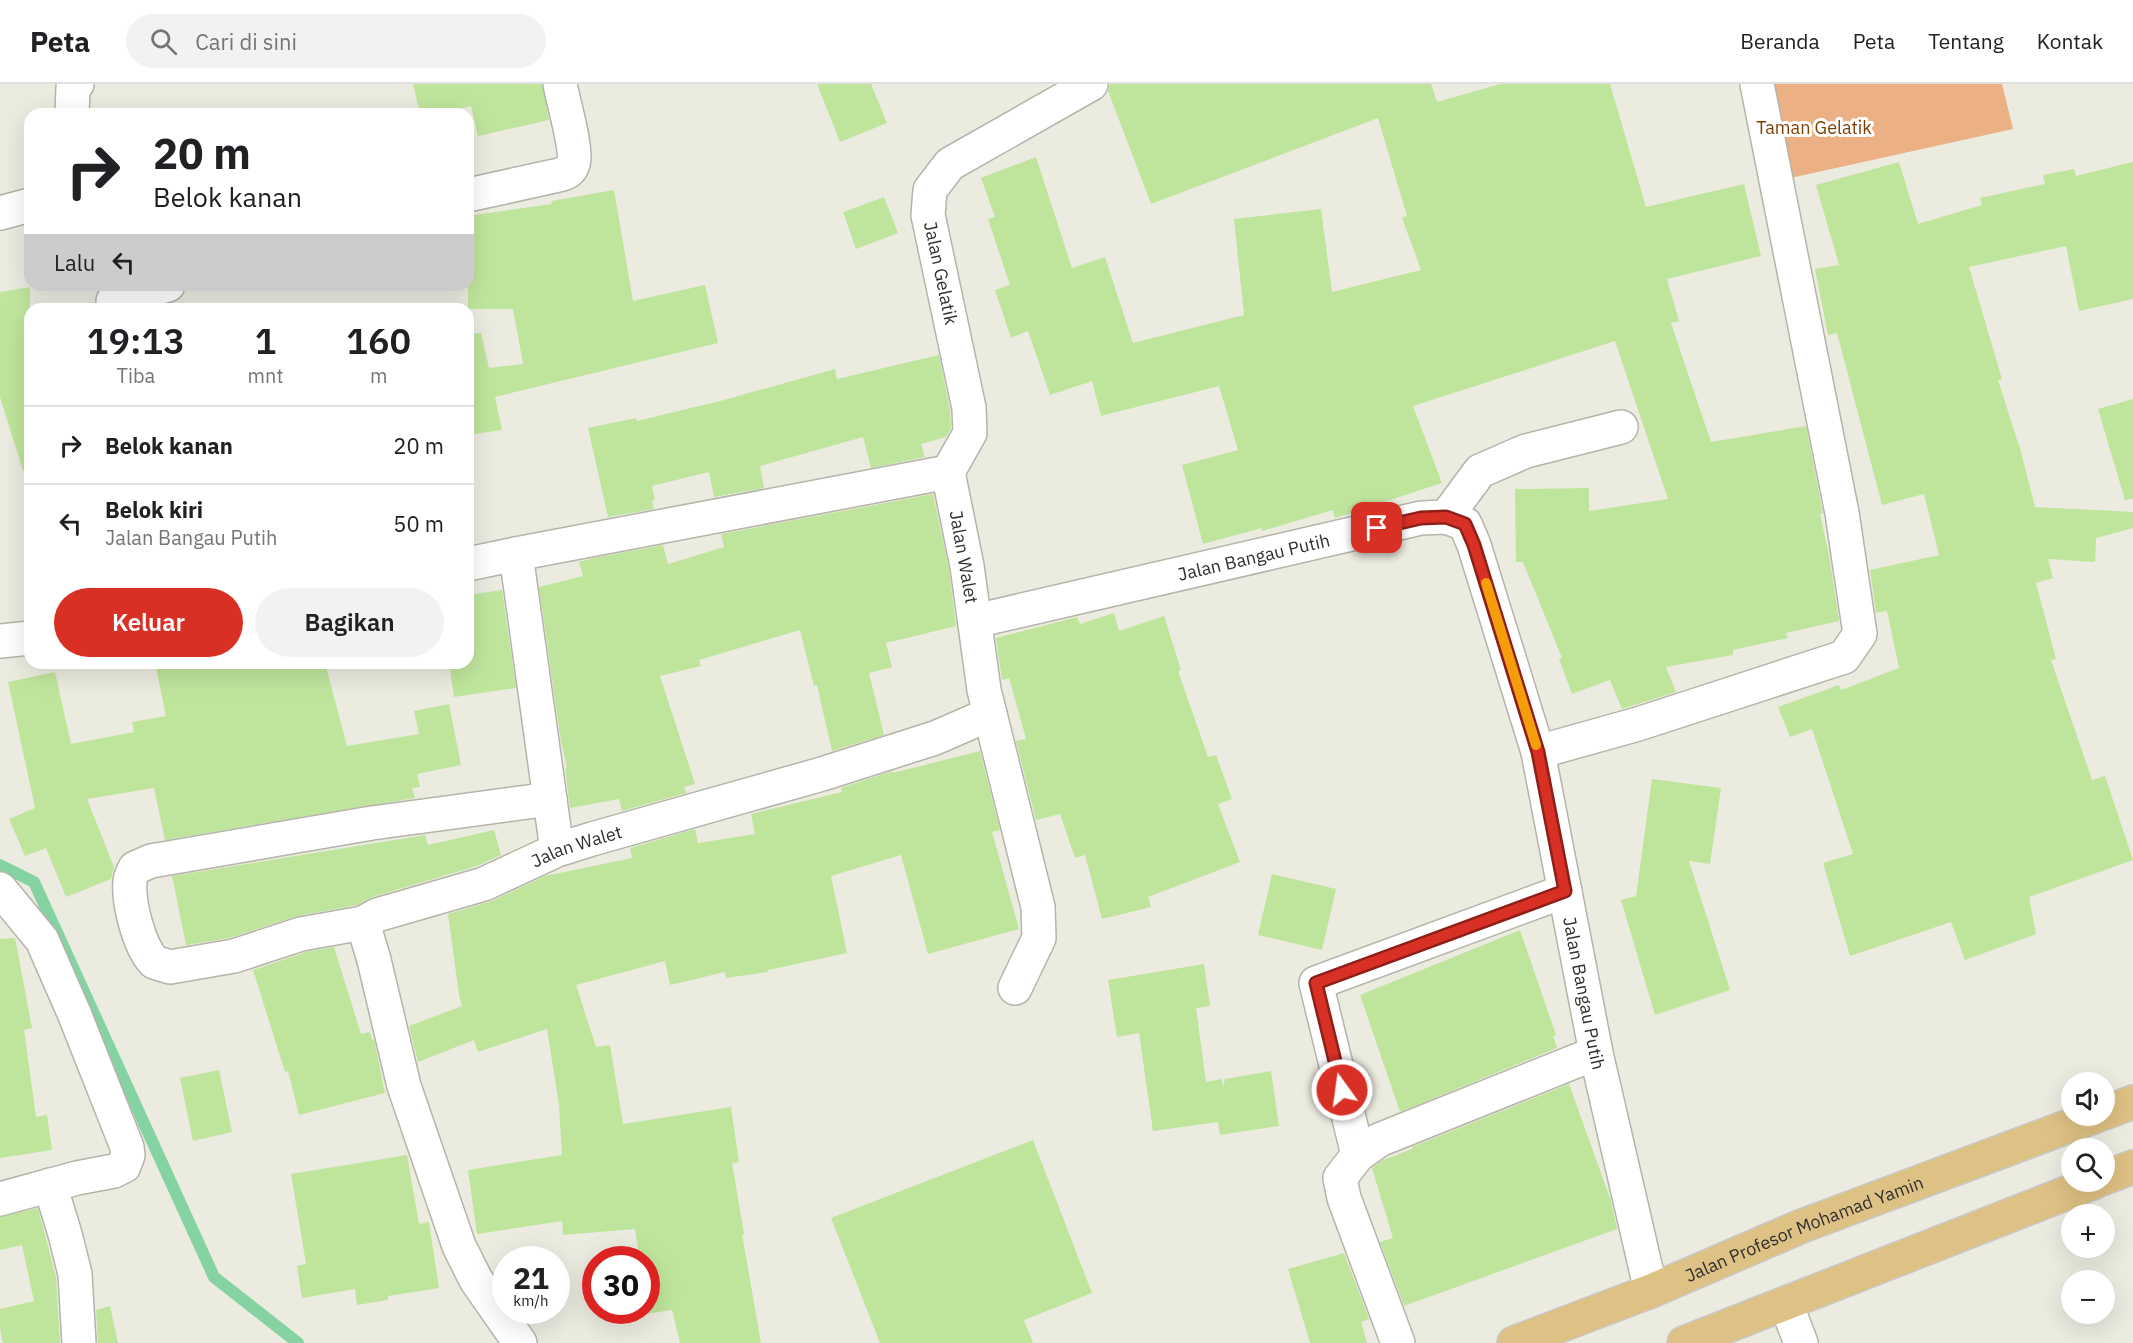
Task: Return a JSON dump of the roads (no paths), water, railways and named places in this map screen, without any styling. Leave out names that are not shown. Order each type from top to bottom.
[{"type":"main road","points":[[2115,1109],[2133,1102]]},
{"type":"main road","name":"Jalan Profesor Mohamad Yamin","points":[[1514,1343],[1651,1291],[1802,1226],[2069,1126]]},
{"type":"main road","points":[[2115,1174],[2133,1167]]},
{"type":"main road","points":[[1684,1343],[2070,1192]]},
{"type":"street","points":[[71,108],[73,88],[77,84]]},
{"type":"street","points":[[474,194],[569,172],[576,153],[560,84]]},
{"type":"street","name":"Jalan Gelatik","points":[[948,472],[970,433],[969,408],[928,215],[930,190],[950,164],[1091,84]]},
{"type":"street","points":[[1538,752],[1647,721],[1844,657],[1860,634],[1842,513],[1757,84]]},
{"type":"street","points":[[0,213],[24,207]]},
{"type":"street","points":[[112,298],[142,291]]},
{"type":"street","points":[[1446,517],[1480,471],[1526,451],[1621,427]]},
{"type":"street","points":[[474,563],[948,472]]},
{"type":"street","name":"Jalan Walet","points":[[550,800],[372,823],[151,861],[135,868],[130,881],[133,909],[140,936],[154,962],[170,967],[234,956],[301,934],[363,923],[377,915],[483,884],[557,850],[822,774],[935,738],[990,714],[984,690],[967,566],[948,472]]},
{"type":"street","name":"Jalan Bangau Putih","points":[[975,621],[1421,518],[1446,517],[1465,524],[1474,545],[1538,752],[1596,1053],[1651,1291]]},
{"type":"street","points":[[516,554],[557,850]]},
{"type":"street","points":[[0,641],[24,639]]},
{"type":"street","points":[[990,714],[1038,907],[1040,938],[1015,988]]},
{"type":"street","points":[[0,889],[42,940],[75,1013],[127,1147],[128,1155],[124,1166],[114,1171],[77,1178],[0,1199]]},
{"type":"street","points":[[1358,1155],[1316,983],[1565,891]]},
{"type":"street","points":[[363,923],[404,1086],[459,1246],[476,1280],[520,1343]]},
{"type":"street","points":[[1398,1343],[1344,1198],[1340,1178],[1358,1155],[1379,1140],[1596,1053]]},
{"type":"street","points":[[50,1185],[75,1274],[79,1343]]},
{"type":"street","points":[[1786,1304],[1801,1343]]},
{"type":"waterway","points":[[0,865],[34,882],[214,1277],[298,1343]]},
{"type":"park label","name":"Taman Gelatik","points":[[1814,127]]}]
